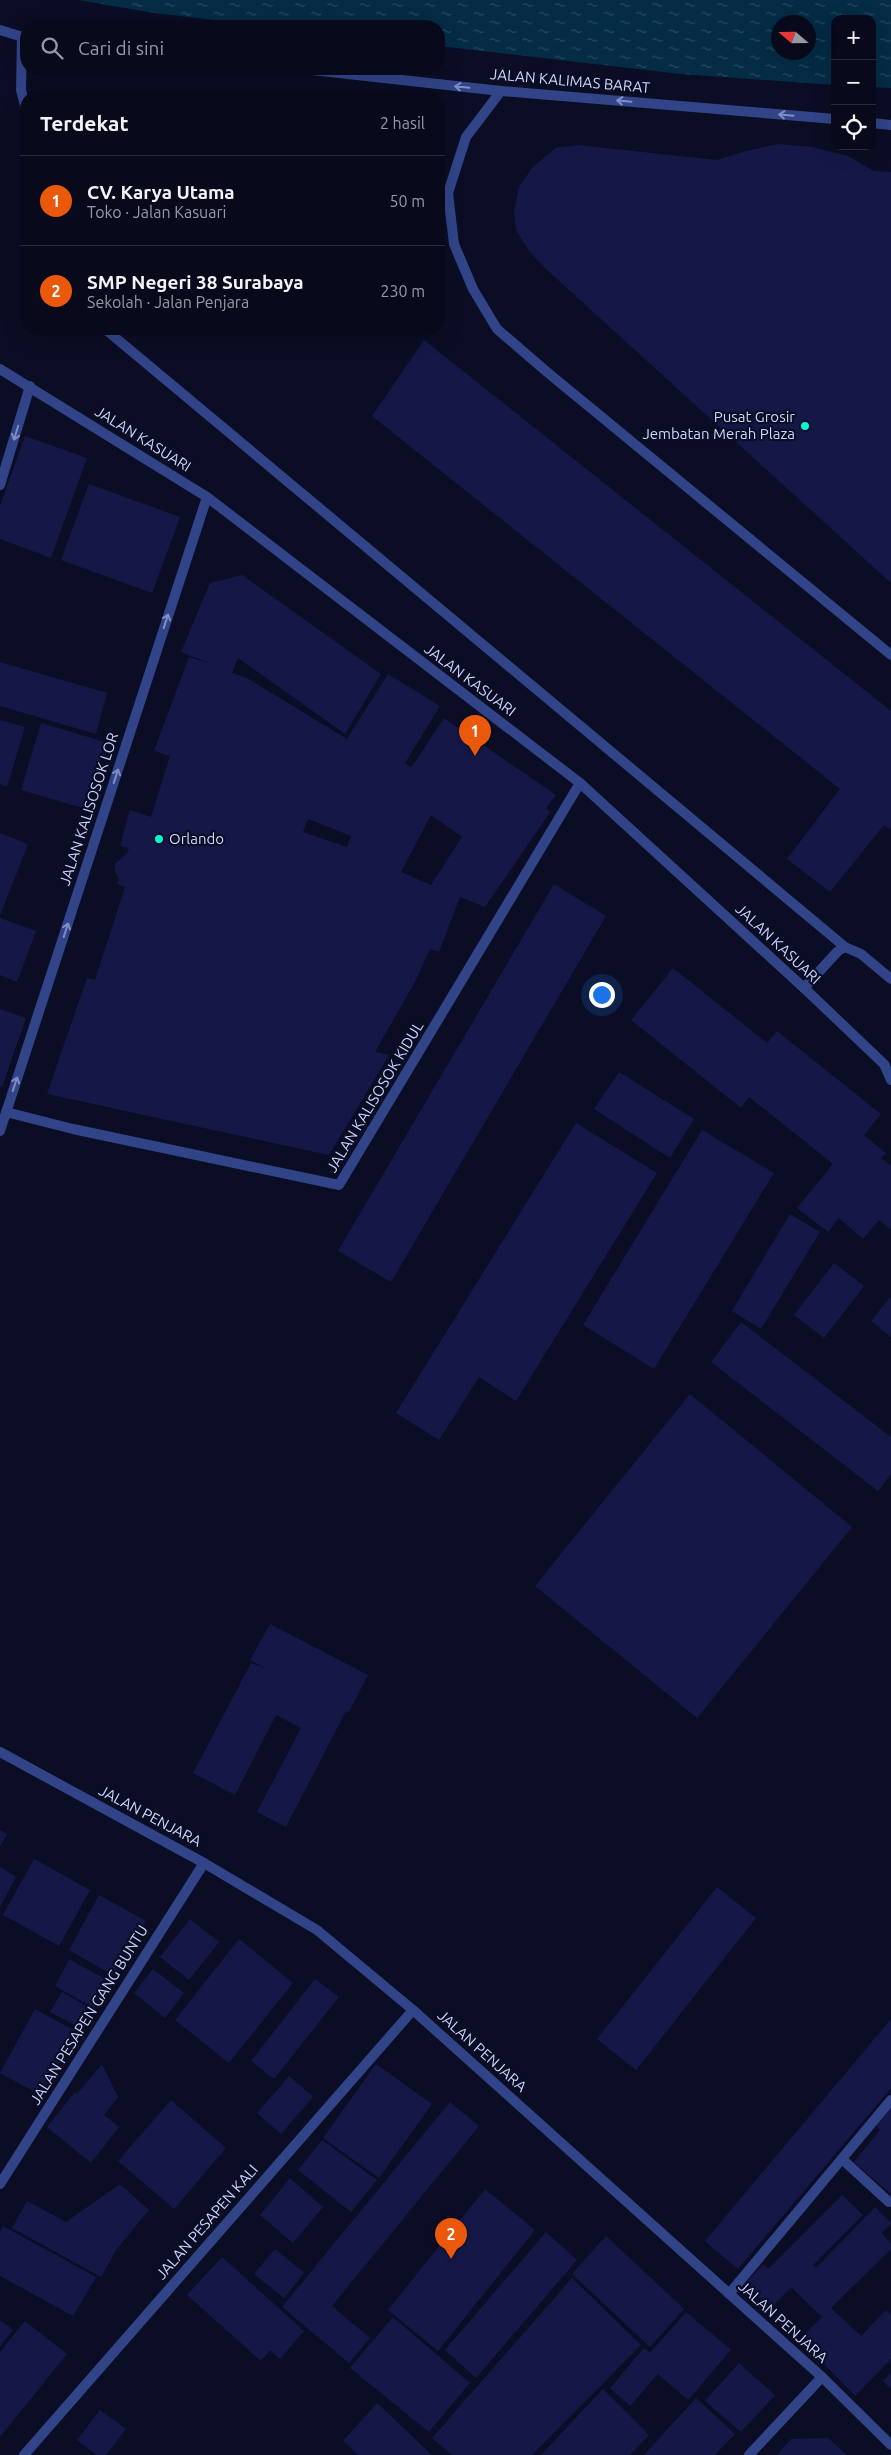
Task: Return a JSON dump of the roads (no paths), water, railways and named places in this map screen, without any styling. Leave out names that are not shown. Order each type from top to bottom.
[{"type":"street","points":[[0,30],[20,37]]},
{"type":"street","points":[[21,90],[22,75]]},
{"type":"street","name":"JALAN KALIMAS BARAT","points":[[357,75],[502,91],[831,119]]},
{"type":"street","points":[[445,187],[466,137],[502,91]]},
{"type":"street","points":[[876,123],[891,125]]},
{"type":"street","points":[[445,201],[454,244],[473,289],[497,329],[546,372],[891,655]]},
{"type":"street","points":[[112,335],[845,947],[861,954],[891,979]]},
{"type":"street","name":"JALAN KASUARI","points":[[0,369],[207,497],[580,783],[887,1065],[891,1080]]},
{"type":"street","points":[[0,485],[30,386]]},
{"type":"street","name":"JALAN KALISOSOK LOR","points":[[0,1131],[207,497]]},
{"type":"street","name":"JALAN KALISOSOK KIDUL","points":[[6,1112],[73,1129],[339,1185],[580,783]]},
{"type":"street","points":[[804,988],[838,951],[845,947]]},
{"type":"street","name":"JALAN PENJARA","points":[[1,1756],[204,1863],[317,1930],[413,2010],[822,2377],[891,2445]]},
{"type":"street","name":"JALAN PESAPEN GANG BUNTU","points":[[0,2184],[204,1863]]},
{"type":"street","name":"JALAN PESAPEN KALI","points":[[24,2455],[413,2010]]},
{"type":"street","points":[[729,2294],[891,2100]]},
{"type":"street","points":[[842,2159],[889,2202]]},
{"type":"street","points":[[749,2455],[822,2377]]},
{"type":"water","points":[[79,0],[891,0],[891,88],[876,87],[876,15],[831,15],[831,85],[681,74],[445,47],[445,20],[214,20],[154,13]]},
{"type":"place","name":"Pusat Grosir Jembatan Merah Plaza","points":[[805,426]]},
{"type":"place","name":"CV. Karya Utama","points":[[475,756]]},
{"type":"place","name":"Orlando","points":[[159,839]]},
{"type":"place","name":"SMP Negeri 38 Surabaya","points":[[451,2259]]}]
